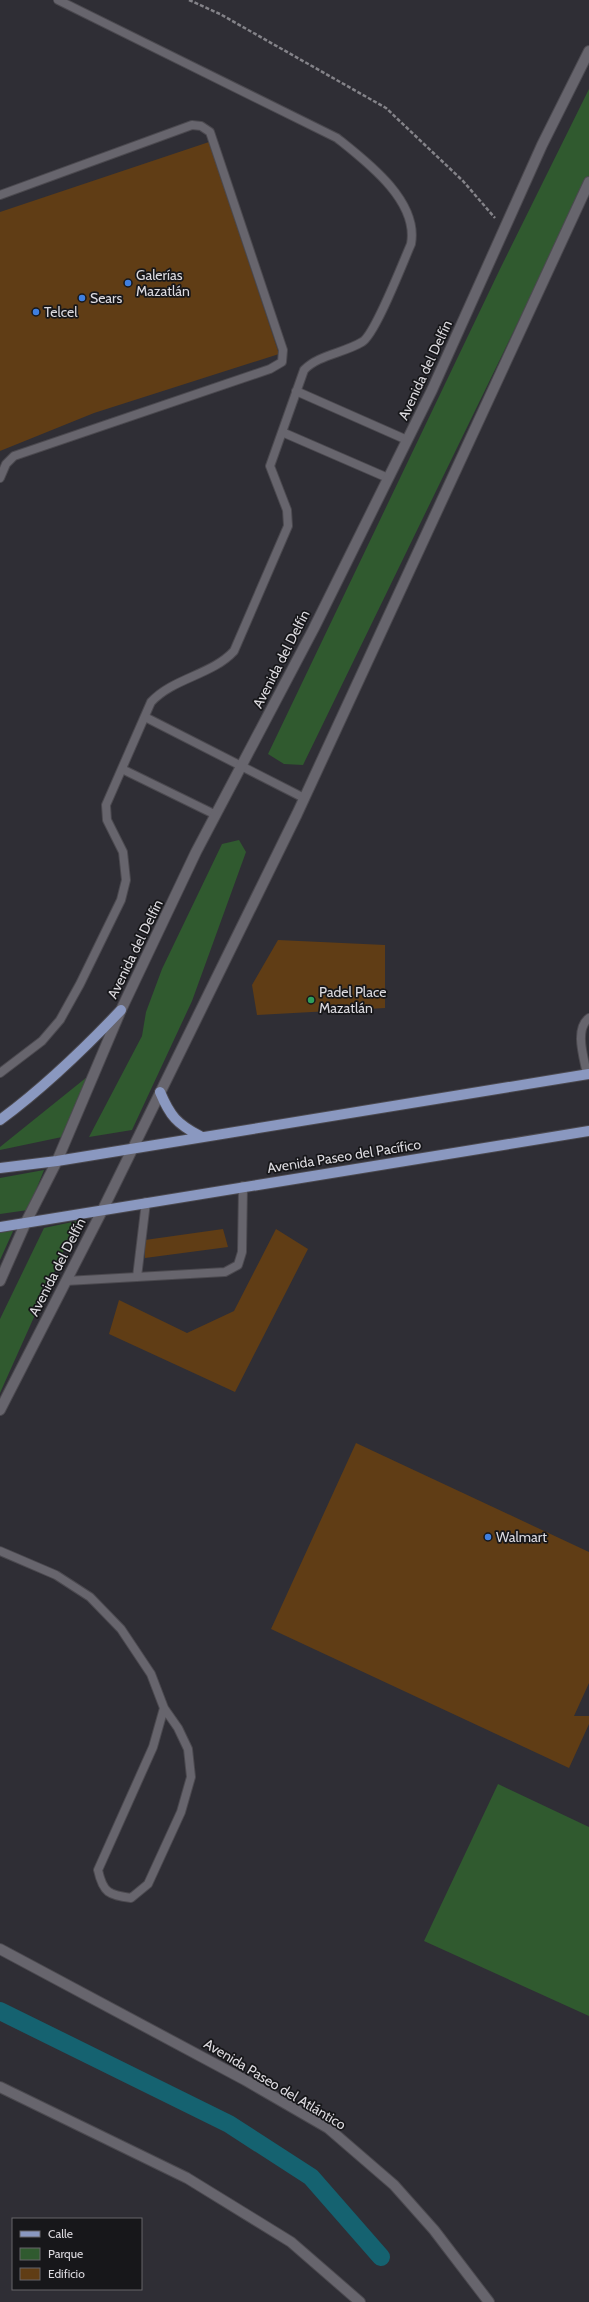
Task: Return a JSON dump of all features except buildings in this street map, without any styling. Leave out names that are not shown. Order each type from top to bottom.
[{"type":"main road","points":[[0,1120],[30,1098],[70,1063],[121,1010]]},
{"type":"main road","points":[[0,1168],[57,1161],[131,1147],[588,1074]]},
{"type":"main road","points":[[160,1092],[167,1108],[181,1126],[200,1136]]},
{"type":"main road","name":"Avenida Paseo del Pacífico","points":[[0,1226],[589,1131]]},
{"type":"street","name":"Avenida del Delfín","points":[[0,1281],[26,1222],[57,1161],[121,1010],[196,852],[242,766],[432,390],[542,145],[589,51]]},
{"type":"street","name":"Avenida del Delfín","points":[[0,1410],[103,1209],[131,1147],[160,1092],[304,798],[589,182]]},
{"type":"street","name":"Avenida Paseo del Atlántico","points":[[0,1949],[245,2080],[328,2128],[394,2185],[434,2230],[489,2302]]},
{"type":"street","points":[[0,2087],[187,2178],[291,2242],[360,2302]]},
{"type":"lane","points":[[0,1073],[42,1041],[60,1020],[80,984],[120,900],[126,880],[123,852],[107,820],[106,805],[151,702],[160,692],[226,660],[234,651],[288,526],[287,510],[270,466],[304,370],[310,364],[350,348],[369,336],[412,244],[414,231],[406,209],[369,164],[337,138],[58,0]]},
{"type":"lane","points":[[0,195],[192,125],[202,126],[210,132],[283,350],[282,362],[270,369],[14,456],[6,464],[0,478]]},
{"type":"lane","points":[[296,391],[407,440]]},
{"type":"lane","points":[[282,432],[388,478]]},
{"type":"lane","points":[[145,717],[304,798]]},
{"type":"lane","points":[[122,769],[216,815]]},
{"type":"lane","points":[[588,1074],[580,1033],[584,1021],[589,1018]]},
{"type":"lane","points":[[66,1281],[225,1272],[238,1265],[242,1252],[243,1186]]},
{"type":"lane","points":[[137,1277],[146,1202]]},
{"type":"lane","points":[[0,1551],[56,1575],[90,1597],[121,1629],[152,1674],[164,1708],[178,1728],[188,1749],[191,1777],[181,1812],[148,1884],[131,1898],[111,1896],[101,1885],[98,1870],[153,1746],[164,1708]]},
{"type":"path","points":[[189,0],[220,14],[386,108],[463,181],[505,228]]},
{"type":"green space","points":[[589,89],[589,176],[303,765],[284,764],[268,754],[500,269]]},
{"type":"green space","points":[[239,840],[246,852],[192,1001],[132,1130],[89,1137],[142,1036],[146,1012],[162,969],[222,844]]},
{"type":"green space","points":[[87,1077],[62,1137],[0,1150],[0,1147]]},
{"type":"green space","points":[[44,1170],[28,1210],[0,1214],[0,1178]]},
{"type":"green space","points":[[77,1221],[0,1393],[0,1319],[44,1228]]},
{"type":"green space","points":[[14,1229],[0,1260],[0,1232]]},
{"type":"green space","points":[[498,1784],[589,1827],[589,2016],[424,1941]]},
{"type":"waterway","points":[[0,2011],[229,2124],[311,2177],[381,2257]]},
{"type":"place","name":"Galerías Mazatlán","points":[[128,283]]},
{"type":"place","name":"Sears","points":[[82,298]]},
{"type":"place","name":"Telcel","points":[[36,312]]},
{"type":"place","name":"Padel Place Mazatlán","points":[[311,1000]]},
{"type":"place","name":"Walmart","points":[[488,1537]]}]
